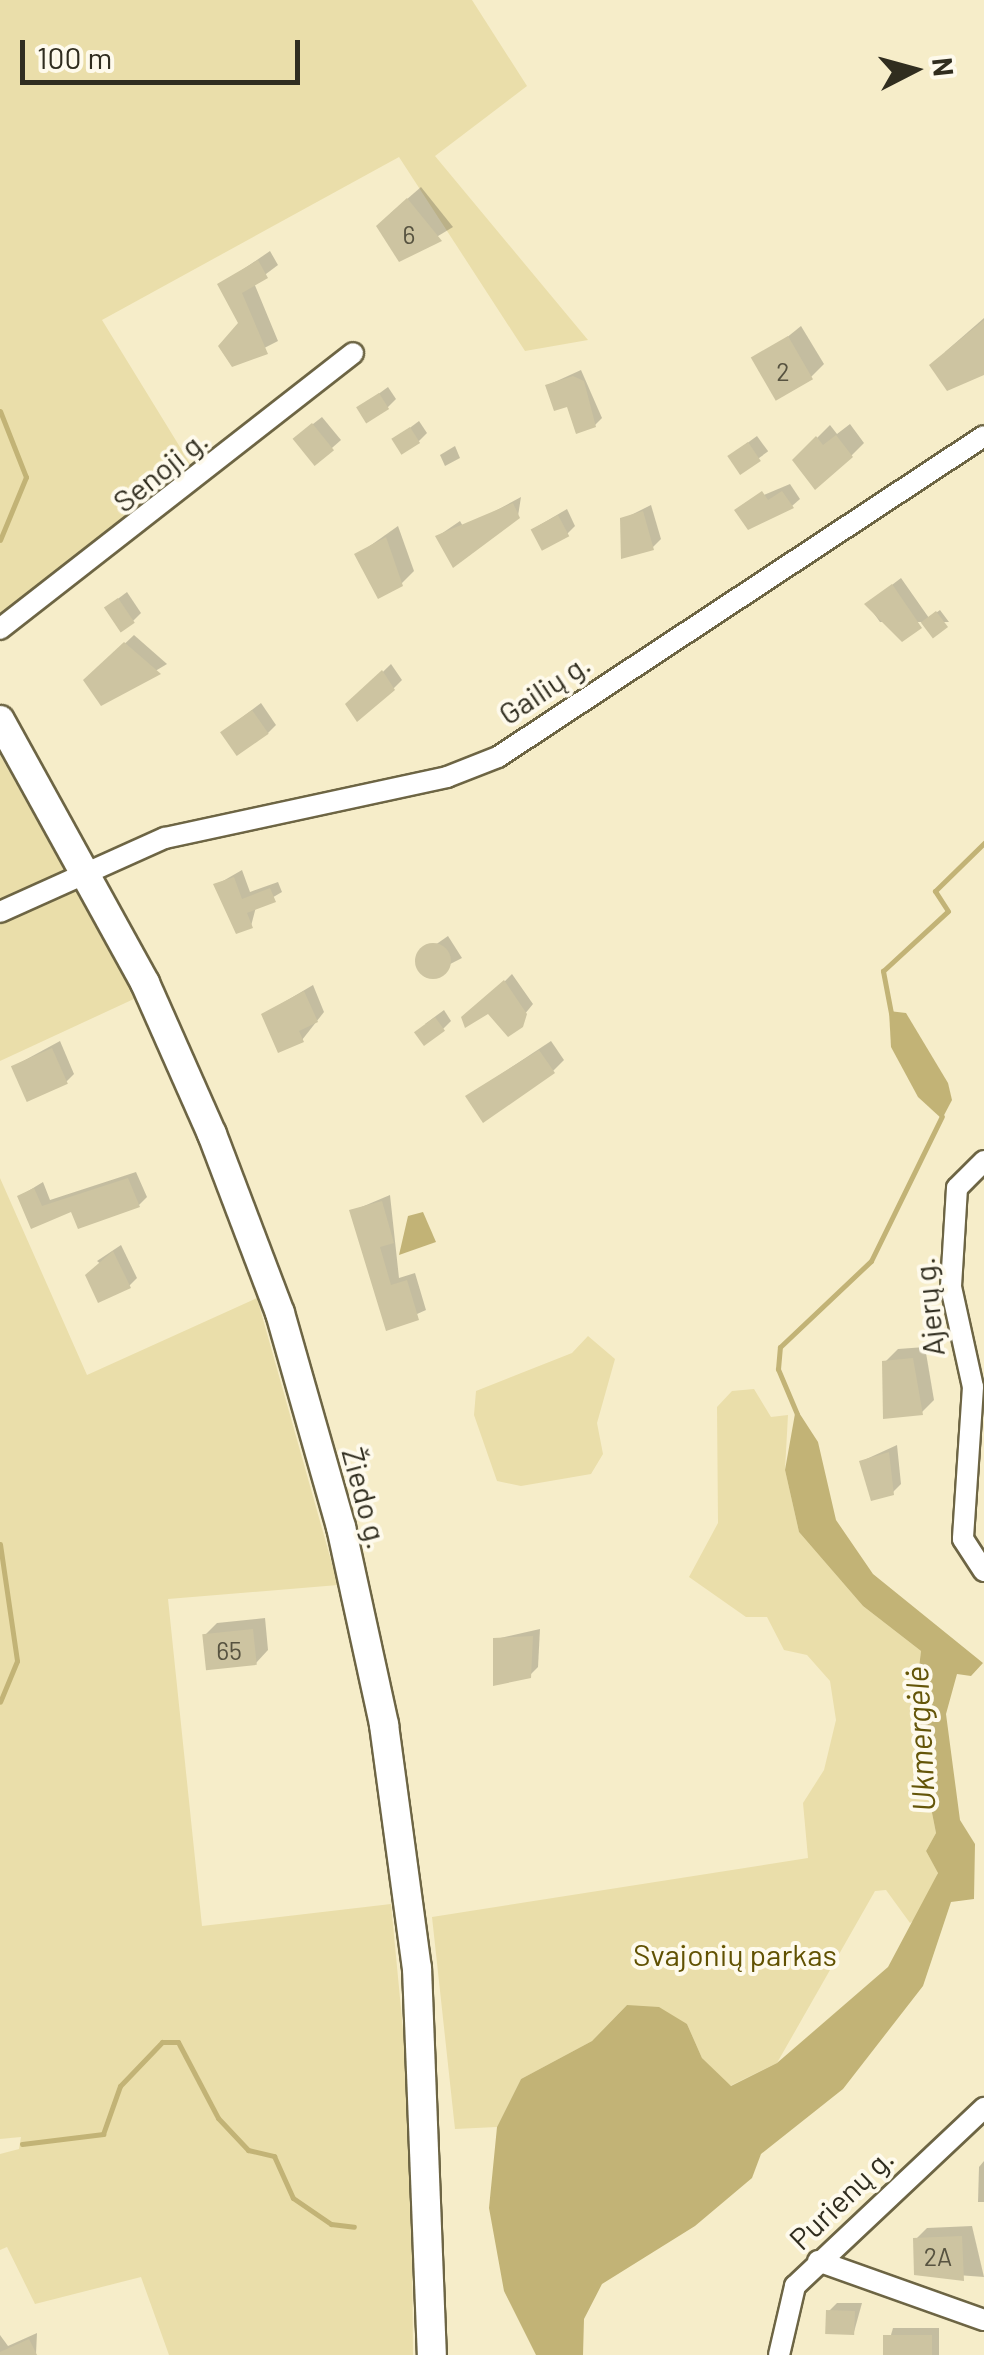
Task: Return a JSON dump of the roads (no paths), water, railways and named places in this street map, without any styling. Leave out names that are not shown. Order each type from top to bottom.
[{"type":"street","name":"Senoji g.","points":[[0,629],[354,353]]},
{"type":"street","name":"Gailių g.","points":[[0,912],[165,838],[446,777],[498,756],[984,436]]},
{"type":"street","name":"Žiedo g.","points":[[0,720],[88,873],[174,1045],[260,1257],[368,1639],[424,2032],[432,2355]]},
{"type":"street","name":"Ajerų g.","points":[[984,1161],[957,1188],[952,1228],[954,1332],[979,1387],[963,1539],[984,1571]]},
{"type":"street","name":"Purienų g.","points":[[779,2355],[794,2286],[984,2108]]},
{"type":"street","points":[[818,2261],[984,2320]]},
{"type":"water","points":[[889,1011],[906,1013],[948,1083],[952,1100],[942,1119],[918,1097],[891,1047]]},
{"type":"water","points":[[423,1212],[436,1242],[399,1255],[408,1216]]},
{"type":"water","points":[[796,1408],[818,1442],[836,1520],[873,1574],[983,1663],[971,1676],[957,1674],[946,1714],[960,1820],[975,1844],[974,1899],[951,1902],[923,1986],[843,2089],[761,2154],[752,2178],[695,2226],[602,2284],[584,2319],[583,2355],[536,2355],[504,2291],[489,2208],[497,2127],[521,2079],[592,2041],[627,2005],[659,2007],[687,2024],[702,2058],[731,2086],[777,2063],[888,1967],[938,1873],[926,1851],[936,1833],[913,1717],[921,1651],[863,1606],[799,1532],[785,1470]]},
{"type":"waterway","points":[[0,411],[26,477],[0,540]]},
{"type":"waterway","name":"Ukmergėlė","points":[[891,1013],[883,971],[948,911],[935,891],[984,843]]},
{"type":"waterway","name":"Ukmergėlė","points":[[797,1414],[778,1369],[780,1347],[871,1261],[942,1116]]},
{"type":"waterway","points":[[0,1544],[17,1661],[0,1702]]},
{"type":"waterway","name":"Ukmergėlė","points":[[22,2144],[103,2134],[120,2086],[162,2042],[178,2042],[218,2118],[248,2150],[274,2156],[293,2198],[331,2224],[354,2227]]},
{"type":"park label","name":"Svajonių parkas","points":[[735,1954]]}]
